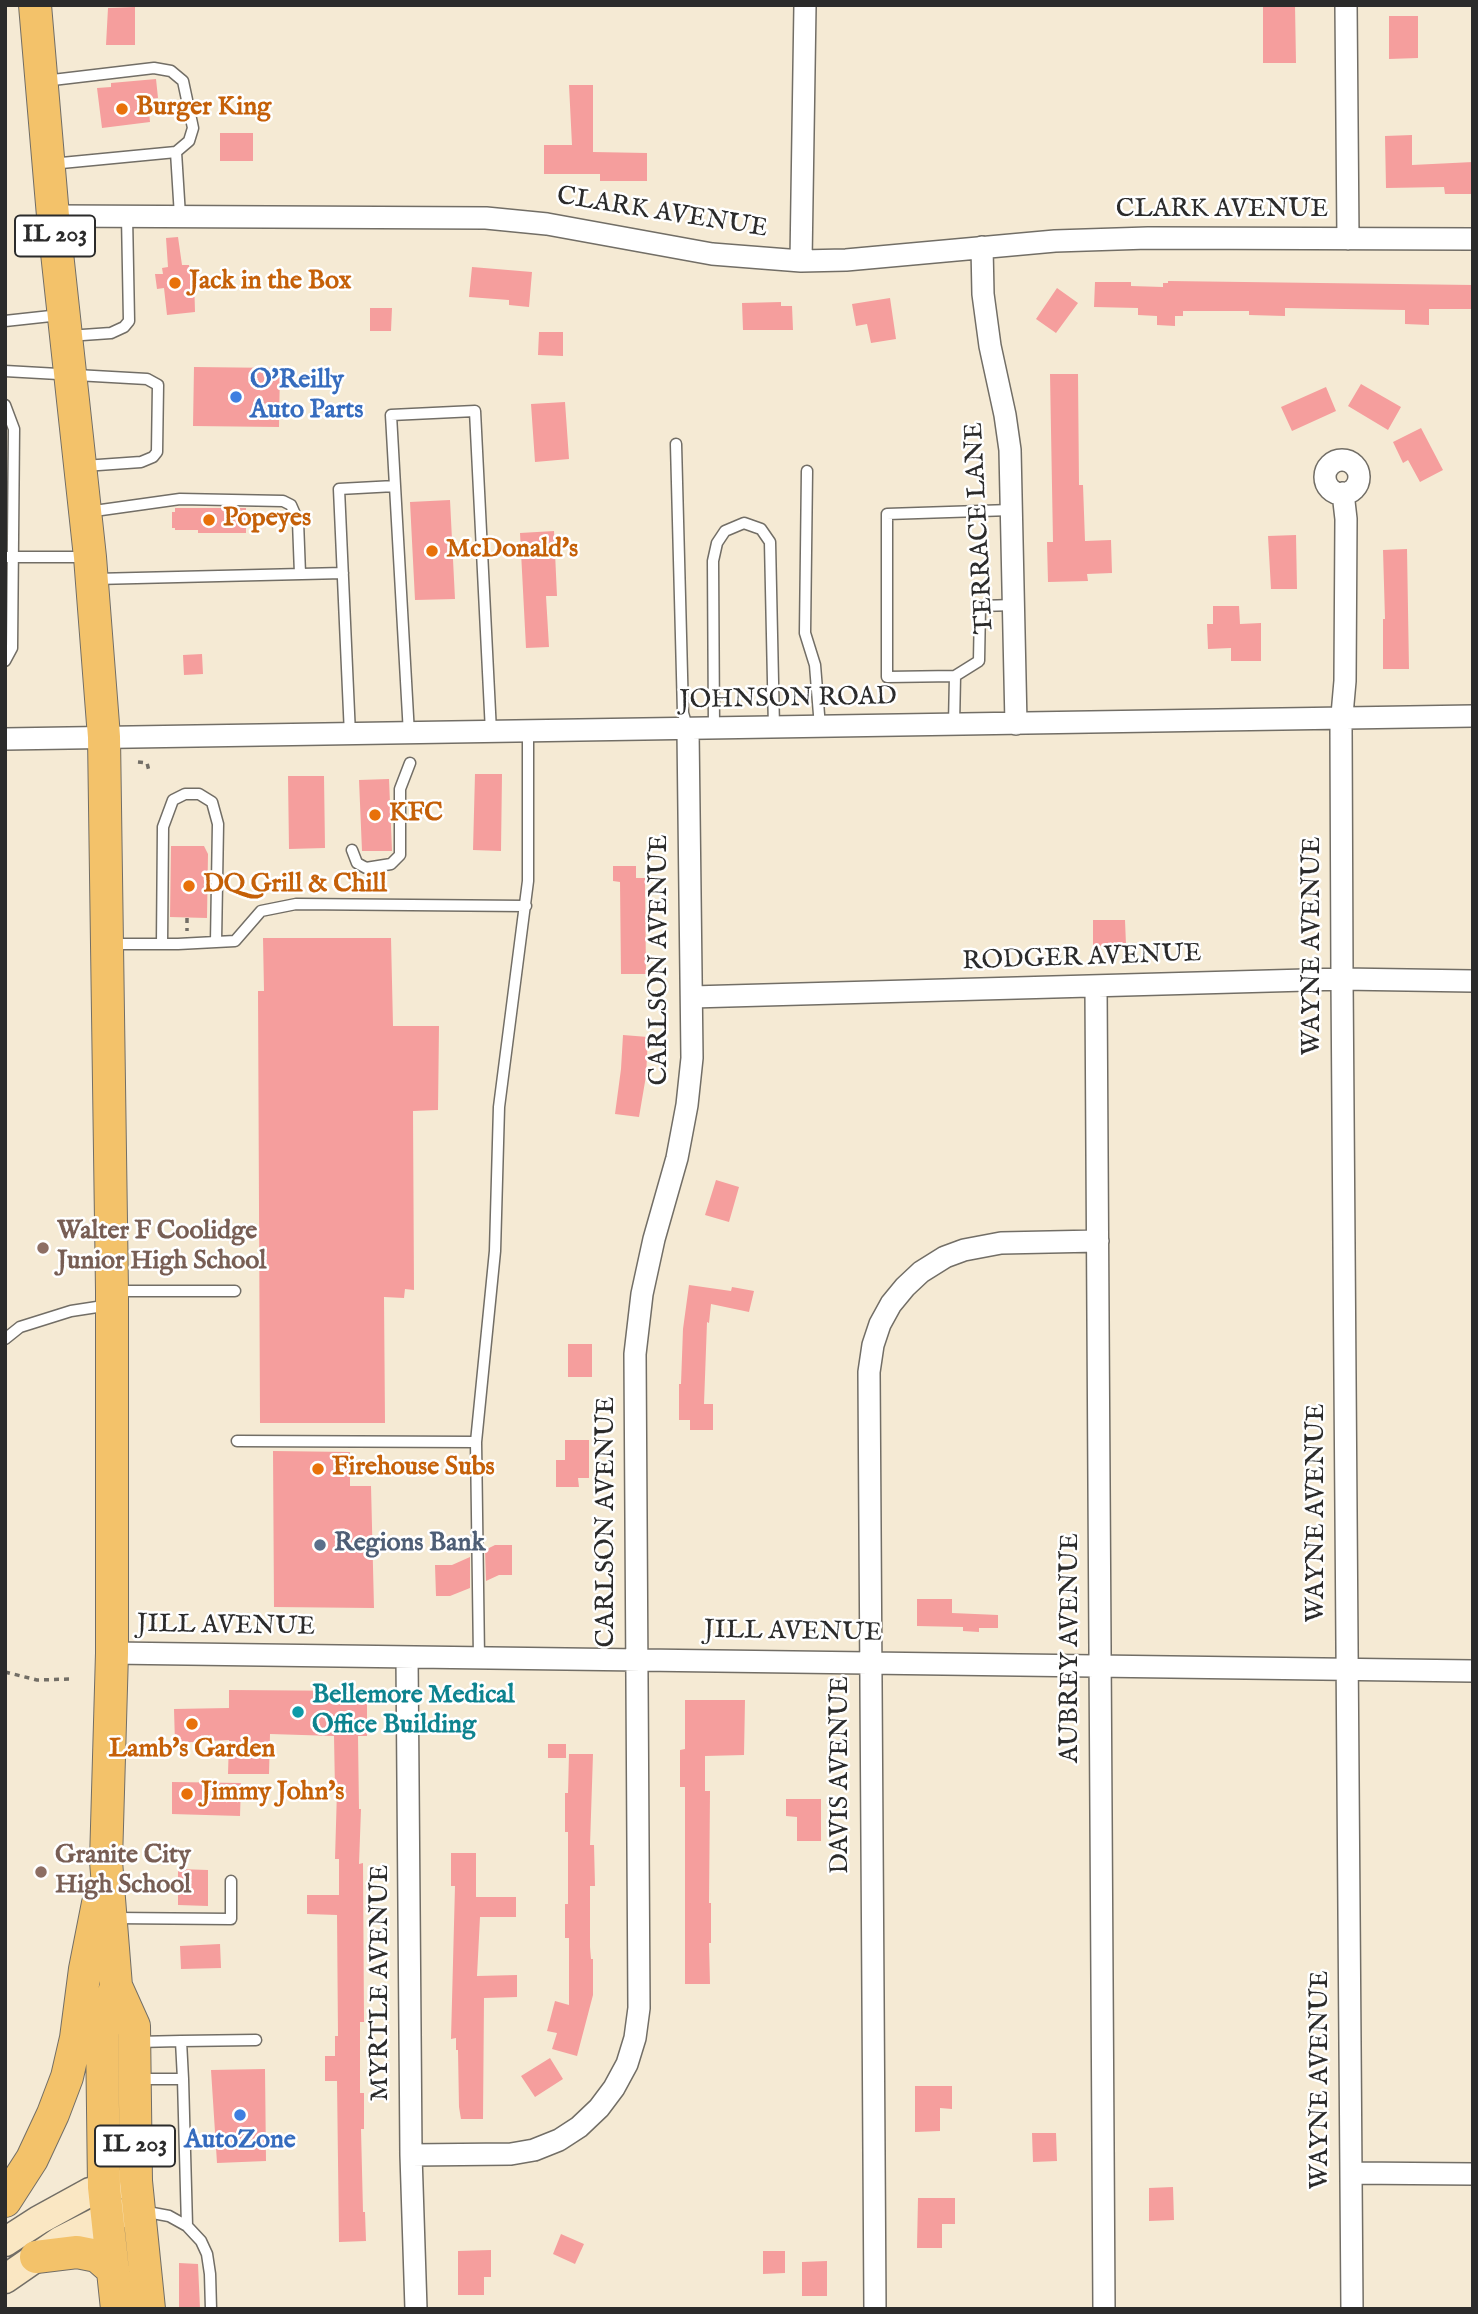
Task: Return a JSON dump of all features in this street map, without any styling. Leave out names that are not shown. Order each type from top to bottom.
[{"type":"main road","name":"IL 203","points":[[35,5],[64,326],[86,513],[104,737],[112,1298],[112,1653],[106,1861],[116,1986],[134,2026],[137,2195],[149,2309]]},
{"type":"main road","points":[[5,2201],[32,2159],[53,2114],[66,2077],[76,2038],[85,1969],[106,1861]]},
{"type":"main road","name":"IL 203","points":[[116,1986],[102,2032],[106,2202],[117,2309]]},
{"type":"main road","points":[[5,2242],[39,2220],[137,2195]]},
{"type":"main road","points":[[5,2279],[60,2241],[106,2202]]},
{"type":"main road","points":[[36,2257],[77,2252],[97,2256],[113,2270]]},
{"type":"street","points":[[800,261],[805,5]]},
{"type":"street","points":[[1346,5],[1349,239]]},
{"type":"street","name":"CLARK AVENUE","points":[[53,216],[486,218],[547,224],[712,254],[800,261],[1148,238],[1473,239]]},
{"type":"street","name":"TERRACE LANE","points":[[982,247],[990,346],[1010,450],[1016,724]]},
{"type":"street","name":"WAYNE AVENUE","points":[[1343,493],[1346,519],[1345,681],[1342,718],[1342,979],[1352,2309]]},
{"type":"street","name":"JOHNSON ROAD","points":[[5,739],[1473,716]]},
{"type":"street","name":"CARLSON AVENUE","points":[[411,2155],[511,2154],[534,2150],[559,2140],[579,2127],[599,2108],[614,2088],[635,2038],[639,2008],[635,1354],[644,1283],[677,1158],[692,1058],[688,730]]},
{"type":"street","name":"RODGER AVENUE","points":[[692,997],[1342,979],[1473,981]]},
{"type":"street","name":"AUBREY AVENUE","points":[[1096,987],[1104,2309]]},
{"type":"street","name":"DAVIS AVENUE","points":[[875,2309],[869,1661],[869,1372],[873,1345],[891,1304],[905,1287],[921,1272],[955,1253],[1001,1243],[1098,1241]]},
{"type":"street","name":"JILL AVENUE","points":[[112,1653],[1473,1671]]},
{"type":"street","name":"MYRTLE AVENUE","points":[[407,1657],[411,2155],[416,2309]]},
{"type":"street","points":[[1351,2173],[1473,2174]]},
{"type":"lane","points":[[41,82],[154,68],[172,71],[183,81],[193,128],[189,141],[176,152],[48,164]]},
{"type":"lane","points":[[176,152],[180,216]]},
{"type":"lane","points":[[5,321],[111,333],[124,327],[129,321],[128,216]]},
{"type":"lane","points":[[5,371],[147,379],[158,385],[157,452],[153,457],[141,462],[80,467]]},
{"type":"lane","points":[[5,405],[14,429],[9,557],[12,648],[5,661]]},
{"type":"lane","points":[[409,734],[391,415],[475,411],[491,733]]},
{"type":"lane","points":[[676,444],[683,713],[688,730]]},
{"type":"lane","points":[[807,471],[805,632],[815,665],[820,727]]},
{"type":"lane","points":[[350,735],[339,489],[395,486]]},
{"type":"lane","points":[[86,513],[180,499],[283,501],[291,505],[298,521],[300,574]]},
{"type":"lane","points":[[1011,510],[887,514],[887,677],[955,676],[979,661],[980,606],[1014,605]]},
{"type":"lane","points":[[714,729],[713,561],[717,543],[725,531],[744,523],[761,529],[770,542],[774,728]]},
{"type":"lane","points":[[9,557],[91,568],[342,573]]},
{"type":"lane","points":[[954,725],[955,676]]},
{"type":"lane","points":[[479,1658],[476,1442],[495,1251],[499,1107],[528,881],[528,732]]},
{"type":"lane","points":[[352,850],[357,863],[366,868],[391,864],[400,855],[400,789],[410,763]]},
{"type":"lane","points":[[162,944],[163,827],[173,800],[185,794],[199,794],[212,802],[218,824],[216,942]]},
{"type":"lane","points":[[108,944],[234,941],[261,911],[296,904],[526,906]]},
{"type":"lane","points":[[5,1339],[20,1327],[112,1298],[235,1291]]},
{"type":"lane","points":[[237,1441],[476,1442]]},
{"type":"lane","points":[[110,1918],[231,1919],[231,1881]]},
{"type":"lane","points":[[134,2042],[256,2040]]},
{"type":"lane","points":[[181,2041],[187,2226]]},
{"type":"lane","points":[[134,2079],[183,2079]]},
{"type":"lane","points":[[137,2195],[187,2226],[201,2241],[207,2254],[211,2309]]},
{"type":"path","points":[[138,762],[147,763],[149,771]]},
{"type":"path","points":[[5,1672],[37,1680],[71,1679]]},
{"type":"building","points":[[1263,5],[1295,5],[1296,63],[1263,63]]},
{"type":"building","points":[[135,7],[135,45],[106,45],[108,8]]},
{"type":"building","points":[[1389,16],[1418,16],[1418,58],[1389,59]]},
{"type":"building","name":"Burger King","points":[[156,79],[158,98],[148,99],[150,122],[102,128],[97,88],[111,87],[111,83]]},
{"type":"building","points":[[569,85],[593,85],[593,152],[647,153],[647,181],[600,181],[600,174],[544,174],[544,145],[572,145]]},
{"type":"building","points":[[220,133],[253,133],[253,161],[220,161]]},
{"type":"building","points":[[1412,135],[1412,165],[1473,162],[1473,194],[1445,194],[1444,187],[1386,188],[1385,136]]},
{"type":"building","name":"Jack in the Box","points":[[178,237],[182,265],[189,265],[191,278],[194,277],[195,312],[167,315],[164,288],[157,289],[155,274],[163,274],[162,268],[168,267],[166,238]]},
{"type":"building","points":[[472,267],[532,272],[529,307],[509,305],[509,300],[469,297]]},
{"type":"building","points":[[1095,282],[1131,282],[1131,286],[1163,287],[1163,283],[1473,285],[1473,309],[1429,309],[1429,325],[1405,324],[1405,310],[1285,308],[1285,316],[1249,315],[1249,311],[1183,311],[1183,316],[1175,316],[1175,326],[1157,325],[1157,316],[1138,315],[1138,308],[1094,307]]},
{"type":"building","points":[[1057,288],[1078,303],[1056,333],[1036,319]]},
{"type":"building","points":[[890,298],[896,339],[871,343],[867,324],[856,326],[852,304]]},
{"type":"building","points":[[781,302],[781,306],[792,306],[793,330],[743,330],[742,303]]},
{"type":"building","points":[[370,308],[392,308],[391,331],[370,331]]},
{"type":"building","points":[[539,332],[563,332],[563,356],[538,355]]},
{"type":"building","name":"O'Reilly Auto Parts","points":[[194,367],[280,368],[279,427],[193,426]]},
{"type":"building","points":[[1050,374],[1078,374],[1079,485],[1083,485],[1085,541],[1111,540],[1112,573],[1087,574],[1088,581],[1048,582],[1047,542],[1053,542]]},
{"type":"building","points":[[1361,384],[1401,407],[1388,430],[1348,406]]},
{"type":"building","points":[[1326,387],[1336,411],[1292,431],[1281,407]]},
{"type":"building","points":[[565,402],[569,459],[535,462],[531,404]]},
{"type":"building","points":[[1421,428],[1443,470],[1420,482],[1408,460],[1403,463],[1393,442]]},
{"type":"building","name":"McDonald's","points":[[450,500],[455,599],[415,600],[410,502]]},
{"type":"building","name":"Popeyes","points":[[175,508],[246,508],[246,533],[175,530],[172,528],[172,512],[175,512]]},
{"type":"building","points":[[554,531],[557,596],[546,596],[549,647],[526,648],[520,533]]},
{"type":"building","points":[[1296,535],[1297,589],[1271,589],[1268,536]]},
{"type":"building","points":[[1407,549],[1409,669],[1383,669],[1383,550]]},
{"type":"building","points":[[1213,606],[1239,606],[1240,624],[1261,623],[1261,661],[1231,661],[1231,648],[1208,649],[1207,624],[1213,624]]},
{"type":"building","points":[[202,654],[203,674],[184,675],[183,655]]},
{"type":"building","points":[[475,774],[502,774],[501,851],[473,850]]},
{"type":"building","points":[[288,776],[324,776],[325,848],[289,849]]},
{"type":"building","name":"KFC","points":[[389,779],[392,851],[362,851],[359,780]]},
{"type":"building","name":"DQ Grill & Chill","points":[[171,846],[204,846],[208,854],[207,918],[170,917]]},
{"type":"building","points":[[613,866],[636,866],[636,878],[645,878],[646,974],[621,974],[620,882],[613,881]]},
{"type":"building","points":[[1093,920],[1125,920],[1126,945],[1093,946]]},
{"type":"building","points":[[263,938],[391,938],[393,1026],[439,1026],[438,1110],[413,1111],[414,1290],[405,1289],[404,1298],[384,1297],[385,1423],[260,1423],[258,991],[264,991]]},
{"type":"building","points":[[623,1035],[648,1037],[646,1076],[639,1117],[615,1114]]},
{"type":"building","points":[[716,1180],[739,1187],[729,1222],[705,1215]]},
{"type":"building","points":[[689,1285],[731,1291],[732,1287],[754,1291],[749,1312],[711,1304],[709,1323],[707,1322],[704,1404],[713,1404],[713,1430],[690,1430],[690,1420],[679,1420],[683,1329]]},
{"type":"building","points":[[568,1344],[592,1344],[592,1377],[568,1377]]},
{"type":"building","points":[[565,1440],[589,1440],[589,1478],[578,1478],[579,1487],[556,1487],[556,1460],[565,1460]]},
{"type":"building","points":[[273,1451],[350,1452],[350,1486],[371,1486],[374,1608],[274,1607]]},
{"type":"building","points":[[495,1545],[512,1545],[512,1575],[499,1575],[486,1581],[485,1550]]},
{"type":"building","points":[[470,1557],[470,1588],[450,1596],[436,1596],[435,1565],[452,1565]]},
{"type":"building","points":[[917,1599],[952,1599],[952,1613],[998,1615],[998,1628],[979,1628],[979,1632],[963,1631],[963,1627],[917,1626]]},
{"type":"building","points":[[229,1690],[367,1691],[367,1736],[358,1736],[361,1809],[359,1864],[363,1863],[364,2022],[360,2022],[360,2093],[364,2093],[364,2129],[361,2129],[366,2241],[339,2242],[337,2081],[325,2081],[325,2056],[335,2056],[335,2036],[338,2036],[337,1915],[307,1914],[307,1895],[339,1895],[339,1859],[335,1859],[337,1790],[334,1736],[270,1734],[269,1774],[228,1774],[229,1740],[175,1743],[174,1709],[229,1708]]},
{"type":"building","points":[[685,1700],[745,1700],[744,1755],[705,1756],[705,1791],[710,1791],[710,1984],[685,1984],[685,1787],[680,1787],[680,1750],[685,1749]]},
{"type":"building","points":[[548,1744],[566,1744],[566,1758],[548,1758]]},
{"type":"building","points":[[569,1754],[593,1754],[590,1845],[594,1845],[595,1886],[590,1886],[590,1947],[593,1959],[593,1995],[577,2056],[552,2049],[557,2033],[547,2031],[555,2001],[569,2005],[569,1938],[565,1938],[568,1832],[565,1832],[565,1793],[568,1793]]},
{"type":"building","points":[[172,1782],[241,1783],[240,1816],[172,1814]]},
{"type":"building","points":[[786,1799],[821,1799],[821,1841],[797,1841],[797,1817],[786,1816]]},
{"type":"building","points":[[451,1853],[476,1853],[476,1897],[516,1897],[516,1917],[480,1917],[477,1976],[517,1975],[517,1997],[484,1998],[483,2119],[461,2119],[459,2107],[458,2050],[456,2038],[451,2039],[455,1886],[451,1886]]},
{"type":"building","points":[[178,1869],[208,1870],[208,1906],[178,1905]]},
{"type":"building","points":[[220,1944],[221,1968],[181,1969],[180,1946]]},
{"type":"building","points":[[550,2058],[563,2079],[535,2097],[521,2076]]},
{"type":"building","name":"AutoZone","points":[[265,2069],[266,2161],[217,2163],[211,2070]]},
{"type":"building","points":[[915,2086],[952,2086],[952,2109],[940,2108],[940,2131],[915,2132]]},
{"type":"building","points":[[1032,2133],[1056,2133],[1057,2161],[1033,2162]]},
{"type":"building","points":[[1173,2187],[1174,2220],[1149,2221],[1149,2188]]},
{"type":"building","points":[[918,2198],[955,2198],[955,2224],[942,2224],[942,2248],[917,2248]]},
{"type":"building","points":[[561,2234],[584,2244],[575,2264],[553,2254]]},
{"type":"building","points":[[491,2250],[491,2277],[484,2277],[484,2295],[458,2295],[458,2251]]},
{"type":"building","points":[[763,2251],[785,2251],[785,2273],[763,2274]]},
{"type":"building","points":[[827,2261],[827,2296],[802,2296],[802,2262]]},
{"type":"building","points":[[179,2263],[198,2264],[200,2309],[179,2309]]},
{"type":"place","name":"Burger King","points":[[122,109]]},
{"type":"place","name":"Jack in the Box","points":[[175,283]]},
{"type":"place","name":"O'Reilly Auto Parts","points":[[236,397]]},
{"type":"place","name":"Popeyes","points":[[209,520]]},
{"type":"place","name":"McDonald's","points":[[432,551]]},
{"type":"place","name":"KFC","points":[[375,815]]},
{"type":"place","name":"DQ Grill & Chill","points":[[189,886]]},
{"type":"place","name":"Walter F Coolidge Junior High School","points":[[43,1248]]},
{"type":"place","name":"Firehouse Subs","points":[[318,1469]]},
{"type":"place","name":"Regions Bank","points":[[320,1545]]},
{"type":"place","name":"Bellemore Medical Office Building","points":[[298,1712]]},
{"type":"place","name":"Lamb's Garden","points":[[192,1724]]},
{"type":"place","name":"Jimmy John's","points":[[187,1794]]},
{"type":"place","name":"Granite City High School","points":[[41,1872]]},
{"type":"place","name":"AutoZone","points":[[240,2115]]}]
